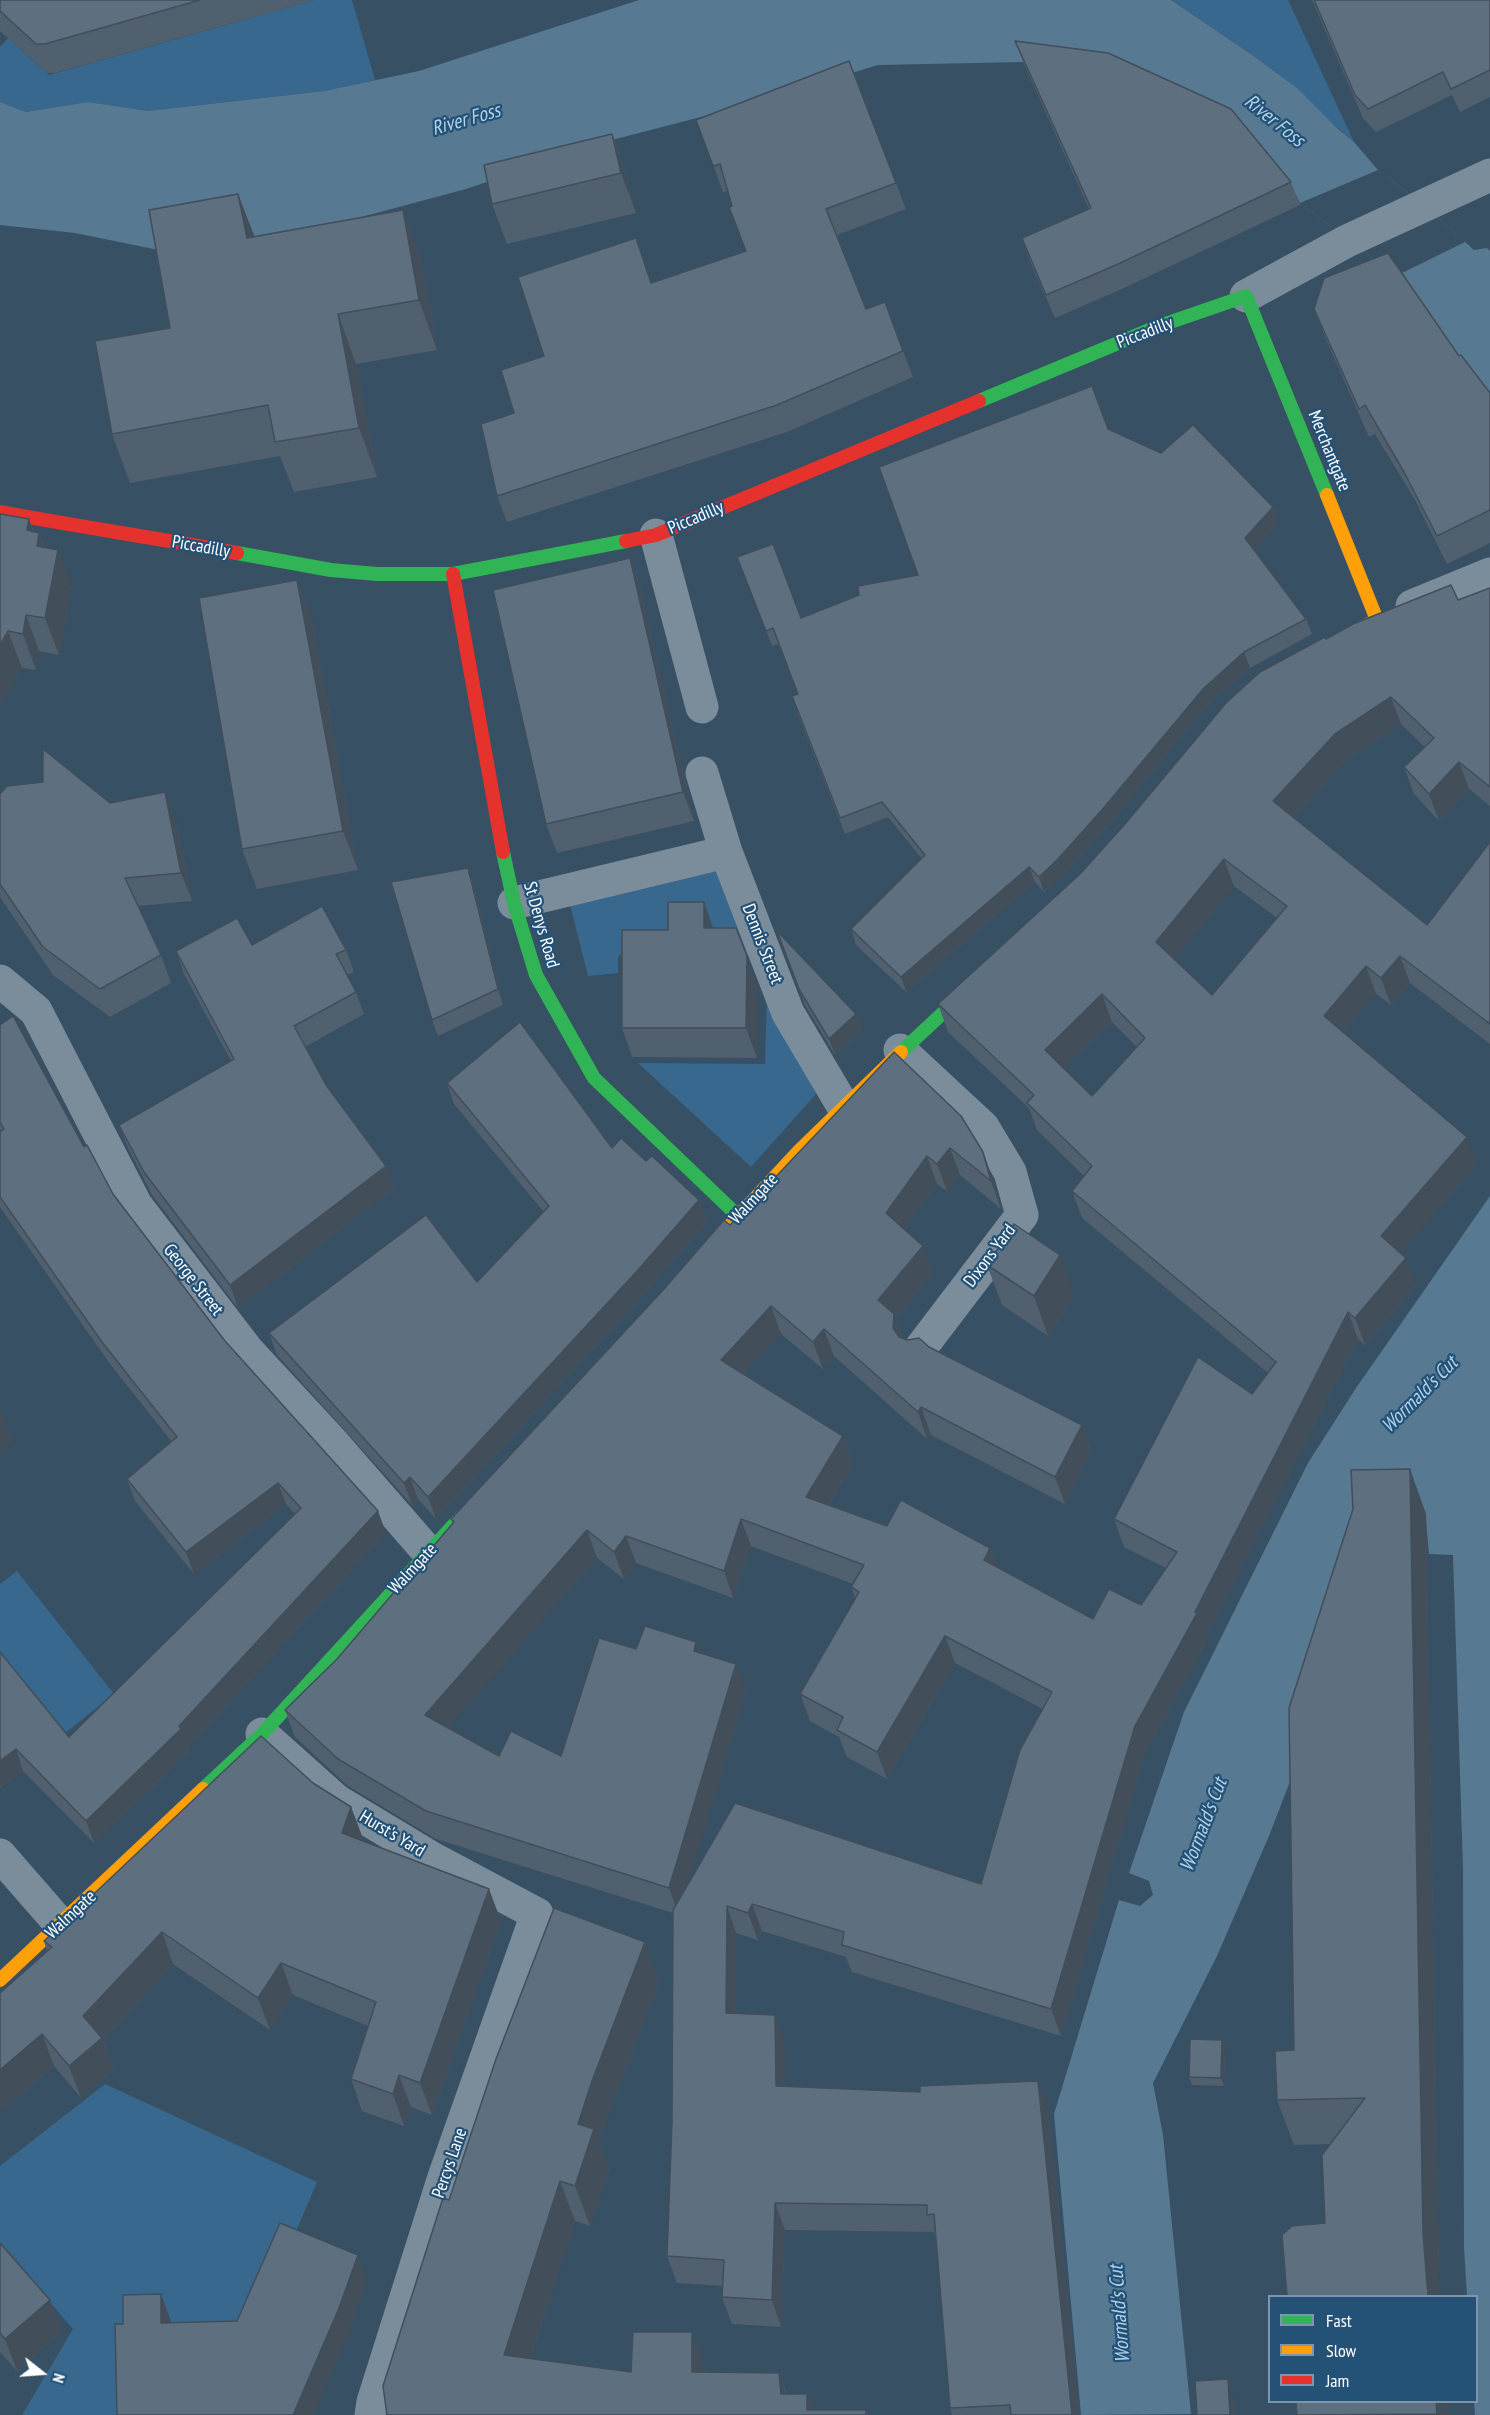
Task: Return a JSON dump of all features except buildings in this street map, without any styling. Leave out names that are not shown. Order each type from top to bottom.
[{"type":"street","name":"Piccadilly","points":[[0,512],[331,570],[377,574],[453,574],[572,553],[656,535],[1159,326],[1246,296],[1347,241],[1490,175]]},
{"type":"street","name":"Merchantgate","points":[[1246,296],[1377,620]]},
{"type":"street","points":[[656,535],[702,707]]},
{"type":"street","name":"St Denys Road","points":[[453,574],[495,813],[514,903],[536,975],[594,1078],[737,1215]]},
{"type":"street","points":[[1327,647],[1377,620],[1490,574]]},
{"type":"street","name":"Dennis Street","points":[[702,773],[726,852],[788,1013],[843,1106]]},
{"type":"street","points":[[514,903],[726,852]]},
{"type":"street","name":"Walmgate","points":[[691,1269],[737,1215],[843,1106],[900,1050],[987,972]]},
{"type":"street","name":"George Street","points":[[0,981],[36,1011],[136,1205],[248,1351],[334,1444],[428,1552]]},
{"type":"street","name":"Dixons Yard","points":[[900,1050],[983,1127],[1010,1172],[1022,1215],[920,1349]]},
{"type":"street","name":"Walmgate","points":[[0,1980],[262,1734],[475,1502]]},
{"type":"street","name":"Hurst's Yard","points":[[262,1734],[337,1801],[430,1857],[537,1914]]},
{"type":"street","points":[[0,1855],[60,1924]]},
{"type":"street","name":"Percys Lane","points":[[371,2415],[373,2402],[444,2177],[537,1914]]},
{"type":"shaded area","points":[[314,0],[352,0],[375,80],[324,91],[148,111],[88,102],[26,112],[0,102],[0,47],[8,38],[49,75]]},
{"type":"shaded area","points":[[1171,0],[1288,0],[1354,142],[1252,55]]},
{"type":"shaded area","points":[[717,868],[756,954],[623,951],[618,957],[618,973],[588,976],[570,905]]},
{"type":"shaded area","points":[[767,991],[816,1094],[751,1167],[638,1063],[765,1064]]},
{"type":"shaded area","points":[[17,1571],[114,1694],[64,1734],[0,1653],[0,1584]]},
{"type":"shaded area","points":[[105,2084],[317,2182],[248,2345],[126,2415],[22,2415],[73,2329],[0,2244],[0,2166]]},
{"type":"water","name":"River Foss","points":[[639,0],[1171,0],[1298,89],[1354,142],[1378,170],[1424,205],[1474,250],[1487,248],[1490,251],[1490,407],[1396,276],[1300,203],[1296,195],[1024,62],[878,65],[747,105],[612,140],[466,189],[272,241],[188,256],[75,233],[0,225],[0,102],[26,112],[88,102],[148,111],[324,91],[419,71]]},
{"type":"water","name":"Wormald's Cut","points":[[1490,1196],[1490,2415],[1475,2415],[1474,2403],[1478,2403],[1478,2295],[1467,2295],[1464,2248],[1463,1868],[1453,1555],[1429,1554],[1426,1520],[1418,1514],[1324,1693],[1269,1836],[1217,1956],[1153,2083],[1163,2135],[1191,2414],[1081,2415],[1054,2114],[1119,1900],[1140,1906],[1153,1895],[1149,1881],[1129,1873],[1184,1712],[1308,1463],[1356,1388]]},
{"type":"pier","points":[[1378,170],[1424,205],[1465,242],[1396,276],[1300,203]]},
{"type":"traffic: fast","points":[[979,401],[1159,326],[1246,296],[1327,495]]},
{"type":"traffic: fast","points":[[237,553],[331,570],[377,574],[453,574],[626,541]]},
{"type":"traffic: fast","points":[[503,852],[514,903],[536,975],[594,1078],[737,1215]]},
{"type":"traffic: fast","points":[[901,1052],[975,983]]},
{"type":"traffic: fast","points":[[203,1789],[262,1734],[462,1516]]},
{"type":"traffic: slow","points":[[1327,495],[1377,620],[1342,638]]},
{"type":"traffic: slow","points":[[700,1258],[799,1151],[901,1052]]},
{"type":"traffic: slow","points":[[0,1980],[203,1789]]},
{"type":"traffic: jam","points":[[626,541],[656,535],[979,401]]},
{"type":"traffic: jam","points":[[0,512],[237,553]]},
{"type":"traffic: jam","points":[[453,574],[503,852]]}]
